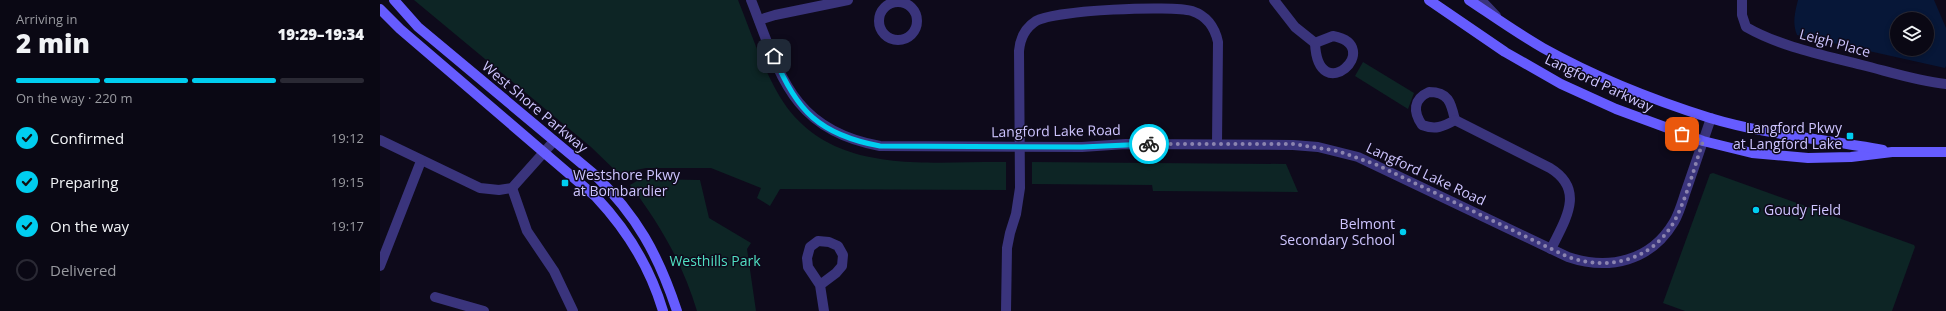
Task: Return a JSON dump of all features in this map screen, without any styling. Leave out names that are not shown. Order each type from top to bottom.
[{"type":"main road","name":"West Shore Parkway","points":[[394,0],[418,26],[612,192],[634,219],[658,262],[677,311]]},
{"type":"main road","name":"Langford Parkway","points":[[1430,0],[1505,52],[1561,84],[1631,115],[1703,141],[1752,153],[1808,158],[1851,157],[1892,152],[1946,152]]},
{"type":"main road","name":"Langford Parkway","points":[[1469,0],[1542,48],[1588,71],[1651,97],[1711,118],[1781,134],[1892,152]]},
{"type":"main road","name":"West Shore Parkway","points":[[380,9],[406,34],[596,196],[613,216],[644,262],[657,291],[663,311]]},
{"type":"street","name":"Langford Lake Road","points":[[751,0],[784,80],[791,92],[809,114],[839,135],[857,142],[880,146],[1082,147],[1126,144],[1312,146],[1358,157],[1568,257],[1596,264],[1611,264],[1626,260],[1651,248],[1660,240],[1675,221],[1711,118]]},
{"type":"street","points":[[759,20],[775,15],[848,0]]},
{"type":"street","points":[[1274,0],[1295,27],[1315,43]]},
{"type":"street","points":[[1481,0],[1502,22]]},
{"type":"street","name":"Leigh Place","points":[[1742,0],[1742,15],[1746,26],[1771,38],[1800,49],[1914,79],[1946,84]]},
{"type":"street","points":[[889,2],[912,3],[917,18],[916,26],[908,38],[893,40],[886,36],[882,30],[879,23],[880,15],[889,2]]},
{"type":"street","points":[[1006,311],[1007,248],[1016,214],[1020,188],[1019,52],[1020,44],[1025,31],[1035,22],[1046,17],[1111,5],[1185,10],[1200,15],[1211,24],[1218,42],[1217,144]]},
{"type":"street","points":[[1455,120],[1550,168],[1562,176],[1569,189],[1570,205],[1567,217],[1551,248]]},
{"type":"street","points":[[380,140],[480,188],[499,190],[512,188],[554,141]]},
{"type":"street","points":[[380,266],[421,161]]},
{"type":"street","points":[[512,188],[527,231],[554,271],[573,311]]},
{"type":"street","points":[[820,285],[824,311]]},
{"type":"street","points":[[435,297],[484,311]]},
{"type":"green space","points":[[414,0],[738,0],[762,62],[780,97],[800,123],[825,141],[852,152],[881,159],[944,163],[1006,162],[1006,190],[780,189],[770,206],[757,198],[761,188],[711,168],[646,168],[636,170],[622,177],[591,147]]},
{"type":"green space","points":[[1363,62],[1414,93],[1408,109],[1355,76]]},
{"type":"green space","points":[[1032,162],[1286,164],[1298,192],[1153,191],[1152,185],[1032,184]]},
{"type":"green space","name":"Goudy Field","points":[[1713,173],[1914,245],[1915,247],[1892,311],[1685,311],[1663,303],[1710,174]]},
{"type":"green space","name":"Westhills Park","points":[[646,179],[700,180],[709,218],[751,243],[747,249],[756,311],[697,311],[685,277],[670,245],[630,185],[637,181]]},
{"type":"water","points":[[1798,0],[1934,0],[1946,28],[1946,66],[1945,68],[1891,56],[1934,56],[1934,12],[1890,12],[1890,56],[1797,35],[1794,22]]},
{"type":"way so far","points":[[1149,144],[1293,144],[1338,151],[1377,165],[1568,257],[1581,262],[1611,264],[1639,255],[1651,248],[1668,231],[1675,221],[1703,141],[1682,134]]},
{"type":"place","name":"Langford Pkwy at Langford Lake","points":[[1850,136]]},
{"type":"place","name":"Westshore Pkwy at Bombardier","points":[[565,183]]},
{"type":"place","name":"Goudy Field","points":[[1756,210]]},
{"type":"place","name":"Belmont Secondary School","points":[[1403,232]]},
{"type":"route","points":[[774,56],[784,80],[799,104],[824,126],[839,135],[857,142],[880,146],[1082,147],[1149,144]]}]
